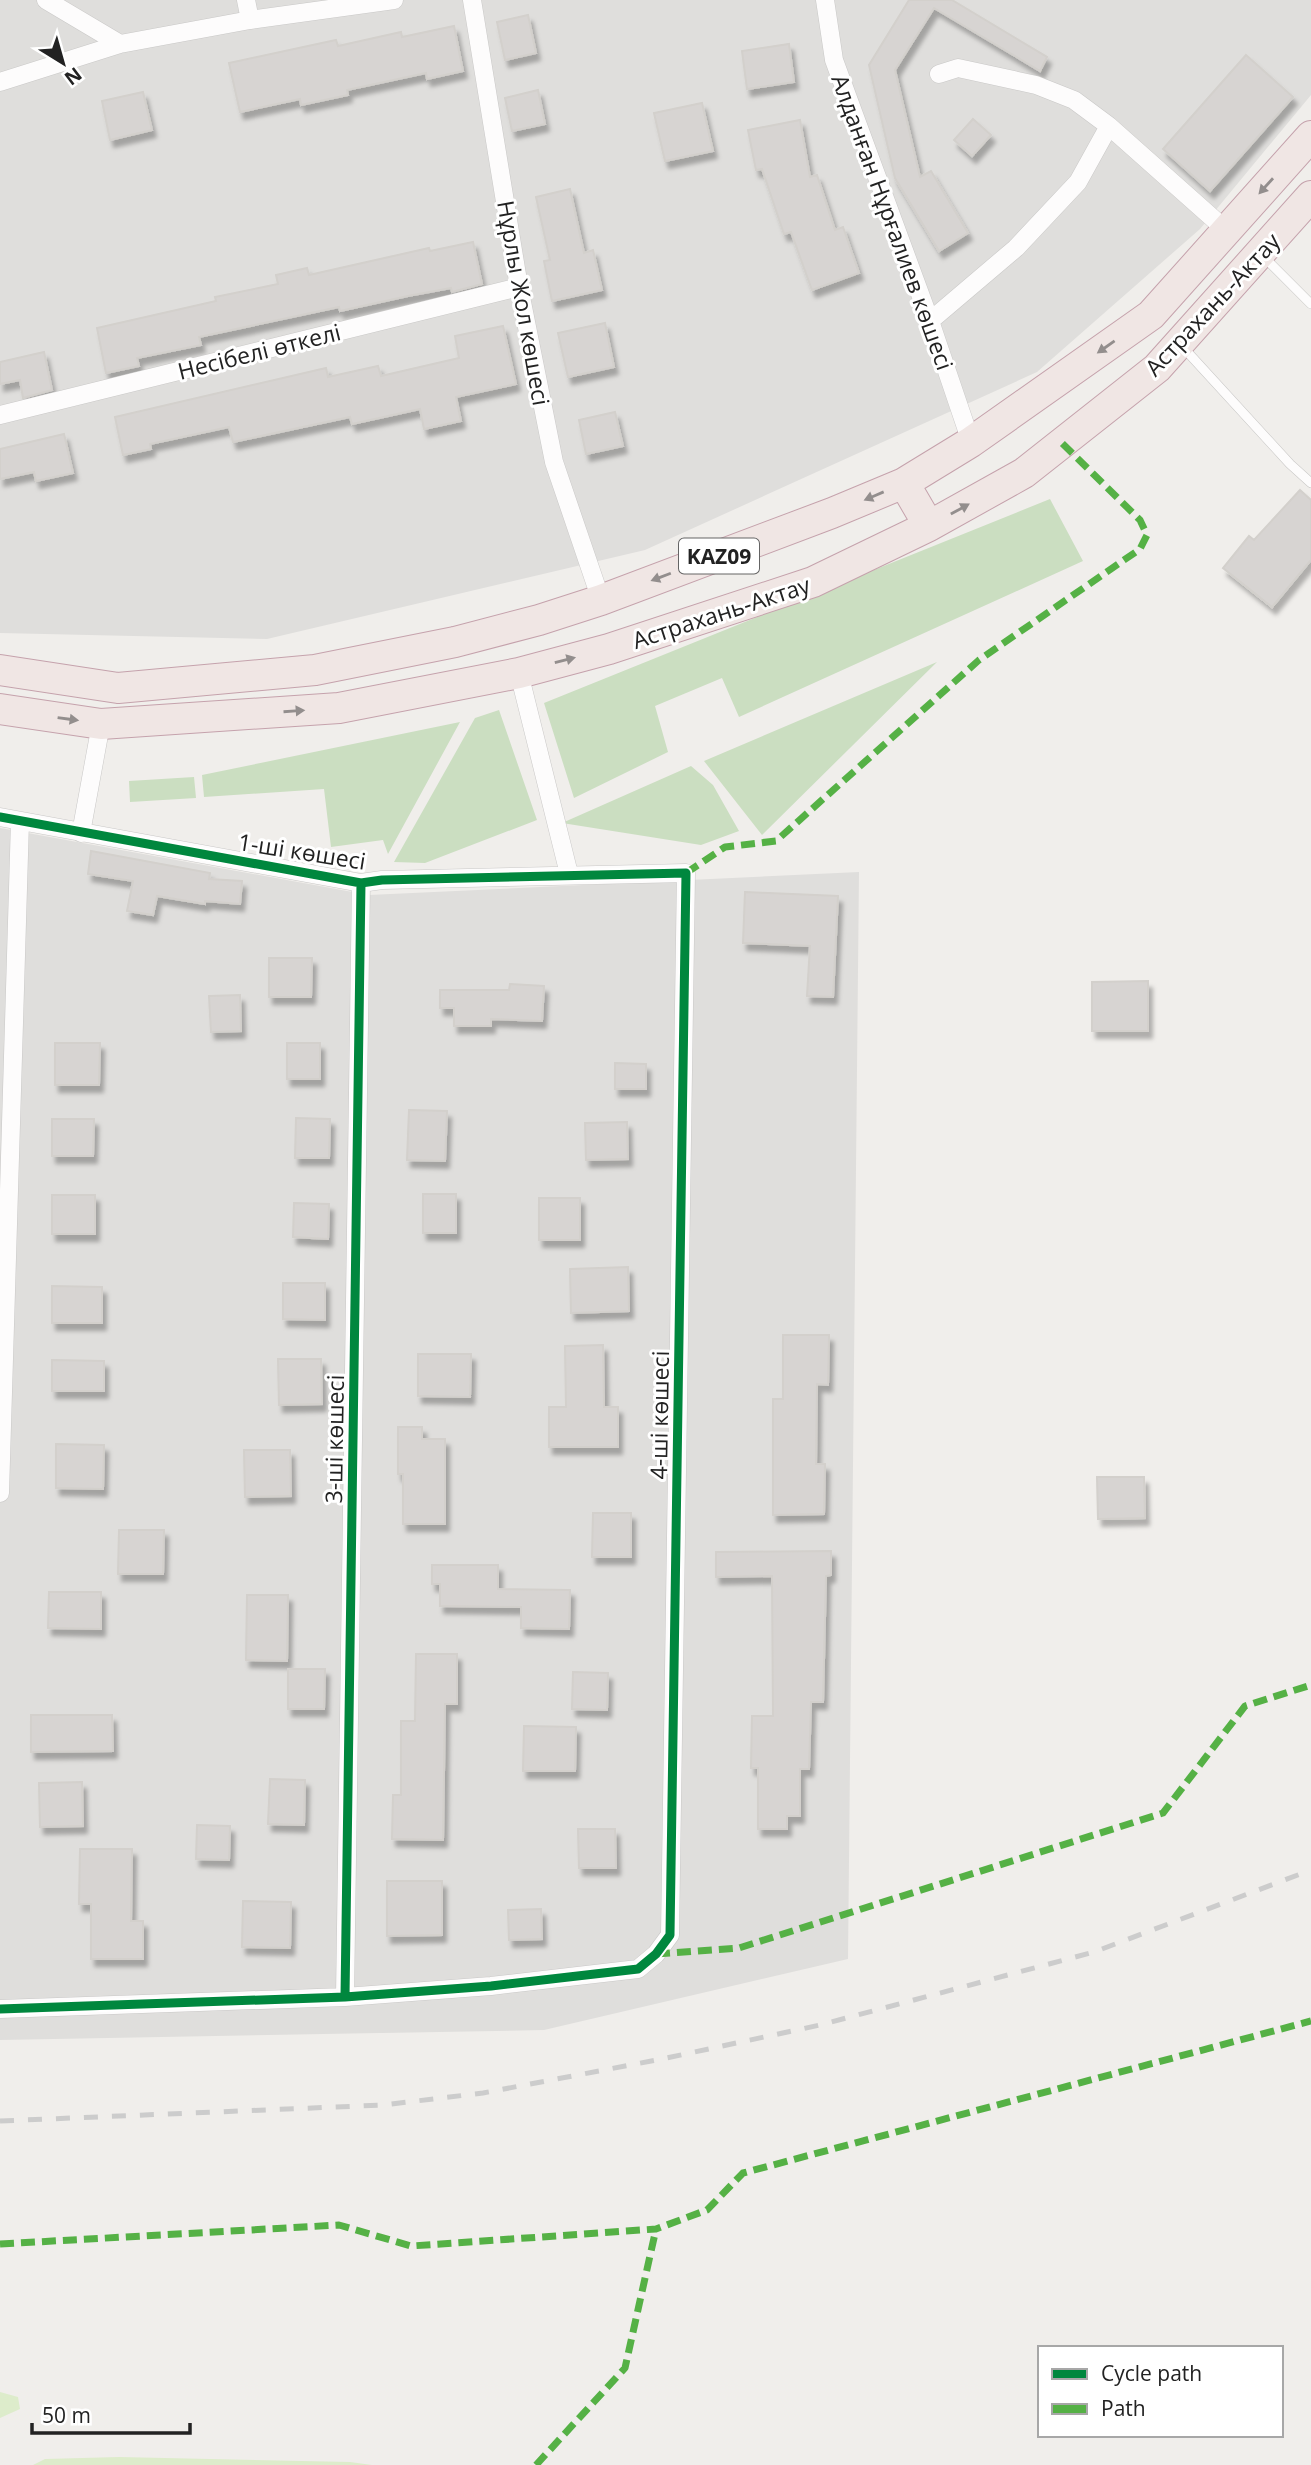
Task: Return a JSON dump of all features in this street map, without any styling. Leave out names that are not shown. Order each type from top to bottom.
[{"type":"highway","name":"KAZ09","points":[[0,670],[118,688],[315,670],[455,642],[539,620],[601,600],[832,513],[904,483],[971,442],[1151,316],[1311,135]]},
{"type":"highway","name":"Астрахань-Актау","points":[[0,709],[101,724],[338,708],[519,673],[609,649],[813,582],[929,526],[1024,473],[1157,368],[1311,196]]},
{"type":"highway","points":[[904,483],[929,526]]},
{"type":"street","points":[[46,0],[120,44]]},
{"type":"street","points":[[246,0],[250,20]]},
{"type":"street","points":[[0,82],[120,44],[250,20],[394,0]]},
{"type":"street","name":"Нұрлы Жол көшесі","points":[[471,0],[519,287],[554,462],[601,600]]},
{"type":"street","name":"Алданған Нұрғалиев көшесі","points":[[825,0],[834,60],[930,321],[971,442]]},
{"type":"street","points":[[939,75],[958,68],[1037,85],[1074,100],[1108,126],[1226,230]]},
{"type":"street","points":[[930,321],[1016,248],[1078,182],[1108,126]]},
{"type":"street","name":"Несібелі өткелі","points":[[0,415],[519,287]]},
{"type":"street","points":[[519,673],[569,874]]},
{"type":"street","points":[[81,833],[101,724]]},
{"type":"street","name":"1-шi көшесі","points":[[0,817],[361,883],[569,874],[685,873]]},
{"type":"street","points":[[0,1493],[20,821]]},
{"type":"street","name":"4-шi көшесі","points":[[345,1997],[491,1986],[638,1969],[656,1954],[670,1935],[685,873]]},
{"type":"street","name":"3-шi көшесі","points":[[345,1997],[361,883]]},
{"type":"street","points":[[0,2009],[345,1997]]},
{"type":"lane","points":[[1261,253],[1311,304]]},
{"type":"lane","points":[[1180,344],[1311,484]]},
{"type":"shaded area","points":[[0,0],[1311,0],[1311,95],[1200,229],[1037,372],[645,550],[267,639],[0,633]]},
{"type":"shaded area","points":[[0,828],[369,895],[859,872],[848,1959],[544,2030],[0,2040]]},
{"type":"green space","points":[[1050,499],[1083,561],[739,717],[722,678],[655,706],[668,752],[574,798],[544,703]]},
{"type":"green space","points":[[937,662],[762,835],[704,761]]},
{"type":"green space","points":[[499,710],[537,820],[425,863],[394,862],[475,718]]},
{"type":"green space","points":[[460,722],[388,854],[383,840],[331,847],[324,789],[204,797],[202,775]]},
{"type":"green space","points":[[691,766],[713,785],[739,831],[701,845],[562,823]]},
{"type":"green space","points":[[194,777],[196,798],[130,802],[129,781]]},
{"type":"green space","points":[[0,2392],[18,2397],[20,2409],[0,2418]]},
{"type":"green space","points":[[119,2457],[350,2462],[372,2465],[33,2465],[45,2459]]},
{"type":"building","points":[[909,0],[952,0],[1047,57],[1040,71],[934,8],[895,70],[920,177],[931,171],[968,233],[939,251],[895,178],[869,65]]},
{"type":"building","points":[[528,15],[536,53],[505,60],[497,22]]},
{"type":"building","points":[[454,26],[463,71],[427,79],[426,73],[347,90],[348,95],[301,105],[300,99],[240,112],[229,63],[336,40],[338,46],[401,32],[402,37]]},
{"type":"building","points":[[789,44],[794,82],[747,89],[742,51]]},
{"type":"building","points":[[1246,55],[1293,97],[1210,191],[1163,149]]},
{"type":"building","points":[[538,90],[545,124],[512,131],[505,98]]},
{"type":"building","points":[[143,92],[152,130],[110,140],[102,101]]},
{"type":"building","points":[[702,103],[713,151],[665,161],[654,113]]},
{"type":"building","points":[[973,119],[991,135],[972,156],[954,140]]},
{"type":"building","points":[[800,120],[810,177],[817,175],[835,230],[843,227],[859,273],[812,290],[791,232],[784,234],[762,169],[756,170],[748,130]]},
{"type":"building","points":[[570,189],[584,253],[593,250],[602,290],[552,301],[544,261],[550,260],[536,197]]},
{"type":"building","points":[[473,242],[482,284],[452,292],[451,288],[340,311],[339,307],[199,337],[201,345],[137,358],[139,366],[106,373],[97,328],[216,301],[215,297],[278,284],[276,275],[307,268],[309,275],[429,248],[430,251]]},
{"type":"building","points":[[605,323],[614,367],[568,377],[558,333]]},
{"type":"building","points":[[503,326],[516,384],[456,397],[461,421],[424,429],[420,409],[352,424],[350,417],[233,442],[229,427],[150,444],[151,449],[123,455],[115,417],[326,368],[328,377],[378,366],[381,376],[459,358],[455,336]]},
{"type":"building","points":[[44,352],[52,390],[23,398],[20,380],[0,384],[0,362]]},
{"type":"building","points":[[615,412],[623,446],[586,454],[579,420]]},
{"type":"building","points":[[64,434],[73,473],[36,481],[34,472],[0,479],[0,449]]},
{"type":"building","points":[[1300,490],[1311,500],[1311,560],[1272,607],[1223,568],[1249,536],[1254,540]]},
{"type":"building","points":[[91,851],[210,873],[209,879],[242,881],[240,904],[205,901],[205,904],[157,896],[153,915],[127,911],[133,881],[88,874]]},
{"type":"building","points":[[745,892],[838,896],[833,997],[807,996],[810,946],[743,943]]},
{"type":"building","points":[[269,958],[312,958],[311,997],[269,997]]},
{"type":"building","points":[[1148,981],[1148,1031],[1092,1031],[1092,982]]},
{"type":"building","points":[[510,984],[544,986],[542,1021],[491,1019],[491,1026],[454,1026],[454,1008],[440,1008],[440,990],[509,990]]},
{"type":"building","points":[[240,995],[241,1031],[211,1032],[209,996]]},
{"type":"building","points":[[55,1043],[100,1043],[99,1085],[55,1085]]},
{"type":"building","points":[[287,1043],[320,1043],[320,1079],[287,1079]]},
{"type":"building","points":[[615,1063],[646,1064],[646,1089],[615,1089]]},
{"type":"building","points":[[409,1110],[447,1111],[445,1161],[407,1160]]},
{"type":"building","points":[[296,1118],[330,1119],[329,1158],[295,1158]]},
{"type":"building","points":[[52,1119],[94,1119],[93,1156],[52,1156]]},
{"type":"building","points":[[627,1122],[628,1159],[586,1160],[585,1123]]},
{"type":"building","points":[[423,1194],[456,1194],[456,1233],[423,1233]]},
{"type":"building","points":[[52,1195],[95,1195],[95,1234],[52,1234]]},
{"type":"building","points":[[539,1198],[580,1198],[580,1240],[539,1240]]},
{"type":"building","points":[[294,1203],[329,1204],[328,1239],[293,1237]]},
{"type":"building","points":[[628,1267],[629,1311],[571,1313],[570,1269]]},
{"type":"building","points":[[283,1283],[325,1283],[325,1320],[283,1319]]},
{"type":"building","points":[[52,1286],[102,1287],[102,1323],[52,1323]]},
{"type":"building","points":[[783,1335],[829,1335],[828,1385],[817,1384],[816,1464],[825,1464],[824,1514],[773,1515],[773,1399],[783,1399]]},
{"type":"building","points":[[603,1345],[604,1407],[618,1407],[618,1447],[549,1447],[549,1407],[566,1407],[565,1346]]},
{"type":"building","points":[[418,1354],[471,1354],[470,1397],[418,1396]]},
{"type":"building","points":[[278,1359],[321,1359],[322,1404],[279,1405]]},
{"type":"building","points":[[52,1360],[104,1361],[104,1391],[52,1391]]},
{"type":"building","points":[[398,1427],[422,1427],[422,1439],[445,1439],[445,1524],[403,1524],[403,1474],[398,1474]]},
{"type":"building","points":[[56,1444],[104,1445],[103,1489],[56,1488]]},
{"type":"building","points":[[244,1450],[290,1450],[291,1496],[245,1497]]},
{"type":"building","points":[[1097,1477],[1144,1477],[1145,1518],[1098,1519]]},
{"type":"building","points":[[593,1513],[631,1513],[631,1557],[592,1557]]},
{"type":"building","points":[[119,1530],[164,1530],[163,1574],[118,1574]]},
{"type":"building","points":[[831,1551],[831,1575],[826,1576],[823,1702],[811,1702],[809,1769],[800,1769],[800,1816],[787,1816],[787,1829],[758,1829],[758,1768],[751,1768],[752,1716],[773,1716],[772,1576],[716,1577],[716,1552]]},
{"type":"building","points":[[432,1565],[498,1565],[498,1589],[570,1590],[569,1629],[521,1628],[521,1607],[440,1606],[440,1584],[432,1584]]},
{"type":"building","points":[[49,1592],[101,1592],[101,1629],[48,1628]]},
{"type":"building","points":[[247,1595],[288,1595],[287,1661],[246,1660]]},
{"type":"building","points":[[416,1654],[457,1654],[457,1704],[445,1704],[443,1840],[392,1839],[393,1795],[401,1795],[401,1721],[415,1721]]},
{"type":"building","points":[[288,1669],[325,1669],[324,1709],[288,1709]]},
{"type":"building","points":[[573,1672],[608,1673],[607,1710],[572,1709]]},
{"type":"building","points":[[31,1715],[112,1715],[113,1751],[31,1752]]},
{"type":"building","points":[[524,1726],[576,1727],[575,1771],[523,1771]]},
{"type":"building","points":[[270,1779],[305,1780],[304,1825],[268,1824]]},
{"type":"building","points":[[82,1782],[83,1826],[40,1827],[39,1783]]},
{"type":"building","points":[[197,1825],[230,1826],[229,1860],[196,1859]]},
{"type":"building","points":[[578,1829],[615,1829],[616,1868],[579,1868]]},
{"type":"building","points":[[80,1849],[132,1849],[131,1921],[143,1921],[143,1959],[91,1959],[91,1904],[79,1904]]},
{"type":"building","points":[[387,1881],[442,1881],[442,1935],[387,1936]]},
{"type":"building","points":[[243,1901],[291,1902],[290,1948],[242,1947]]},
{"type":"building","points":[[541,1909],[542,1939],[509,1940],[508,1910]]},
{"type":"railway","points":[[0,2121],[383,2105],[483,2093],[662,2059],[820,2025],[1094,1952],[1311,1870]]},
{"type":"marked path","points":[[686,873],[725,847],[776,841],[979,660],[1140,549],[1147,535],[1140,520],[1062,443]]},
{"type":"marked path","points":[[656,1954],[739,1948],[1163,1813],[1245,1706],[1311,1685]]},
{"type":"marked path","points":[[0,2244],[339,2225],[411,2246],[656,2229],[707,2210],[743,2173],[1311,2021]]},
{"type":"marked path","points":[[536,2465],[625,2368],[656,2229]]},
{"type":"cycle path","points":[[0,817],[361,883],[382,880],[686,873],[670,1935],[656,1954],[638,1969],[491,1986],[345,1997],[0,2009]]},
{"type":"cycle path","points":[[345,1997],[361,883]]}]
